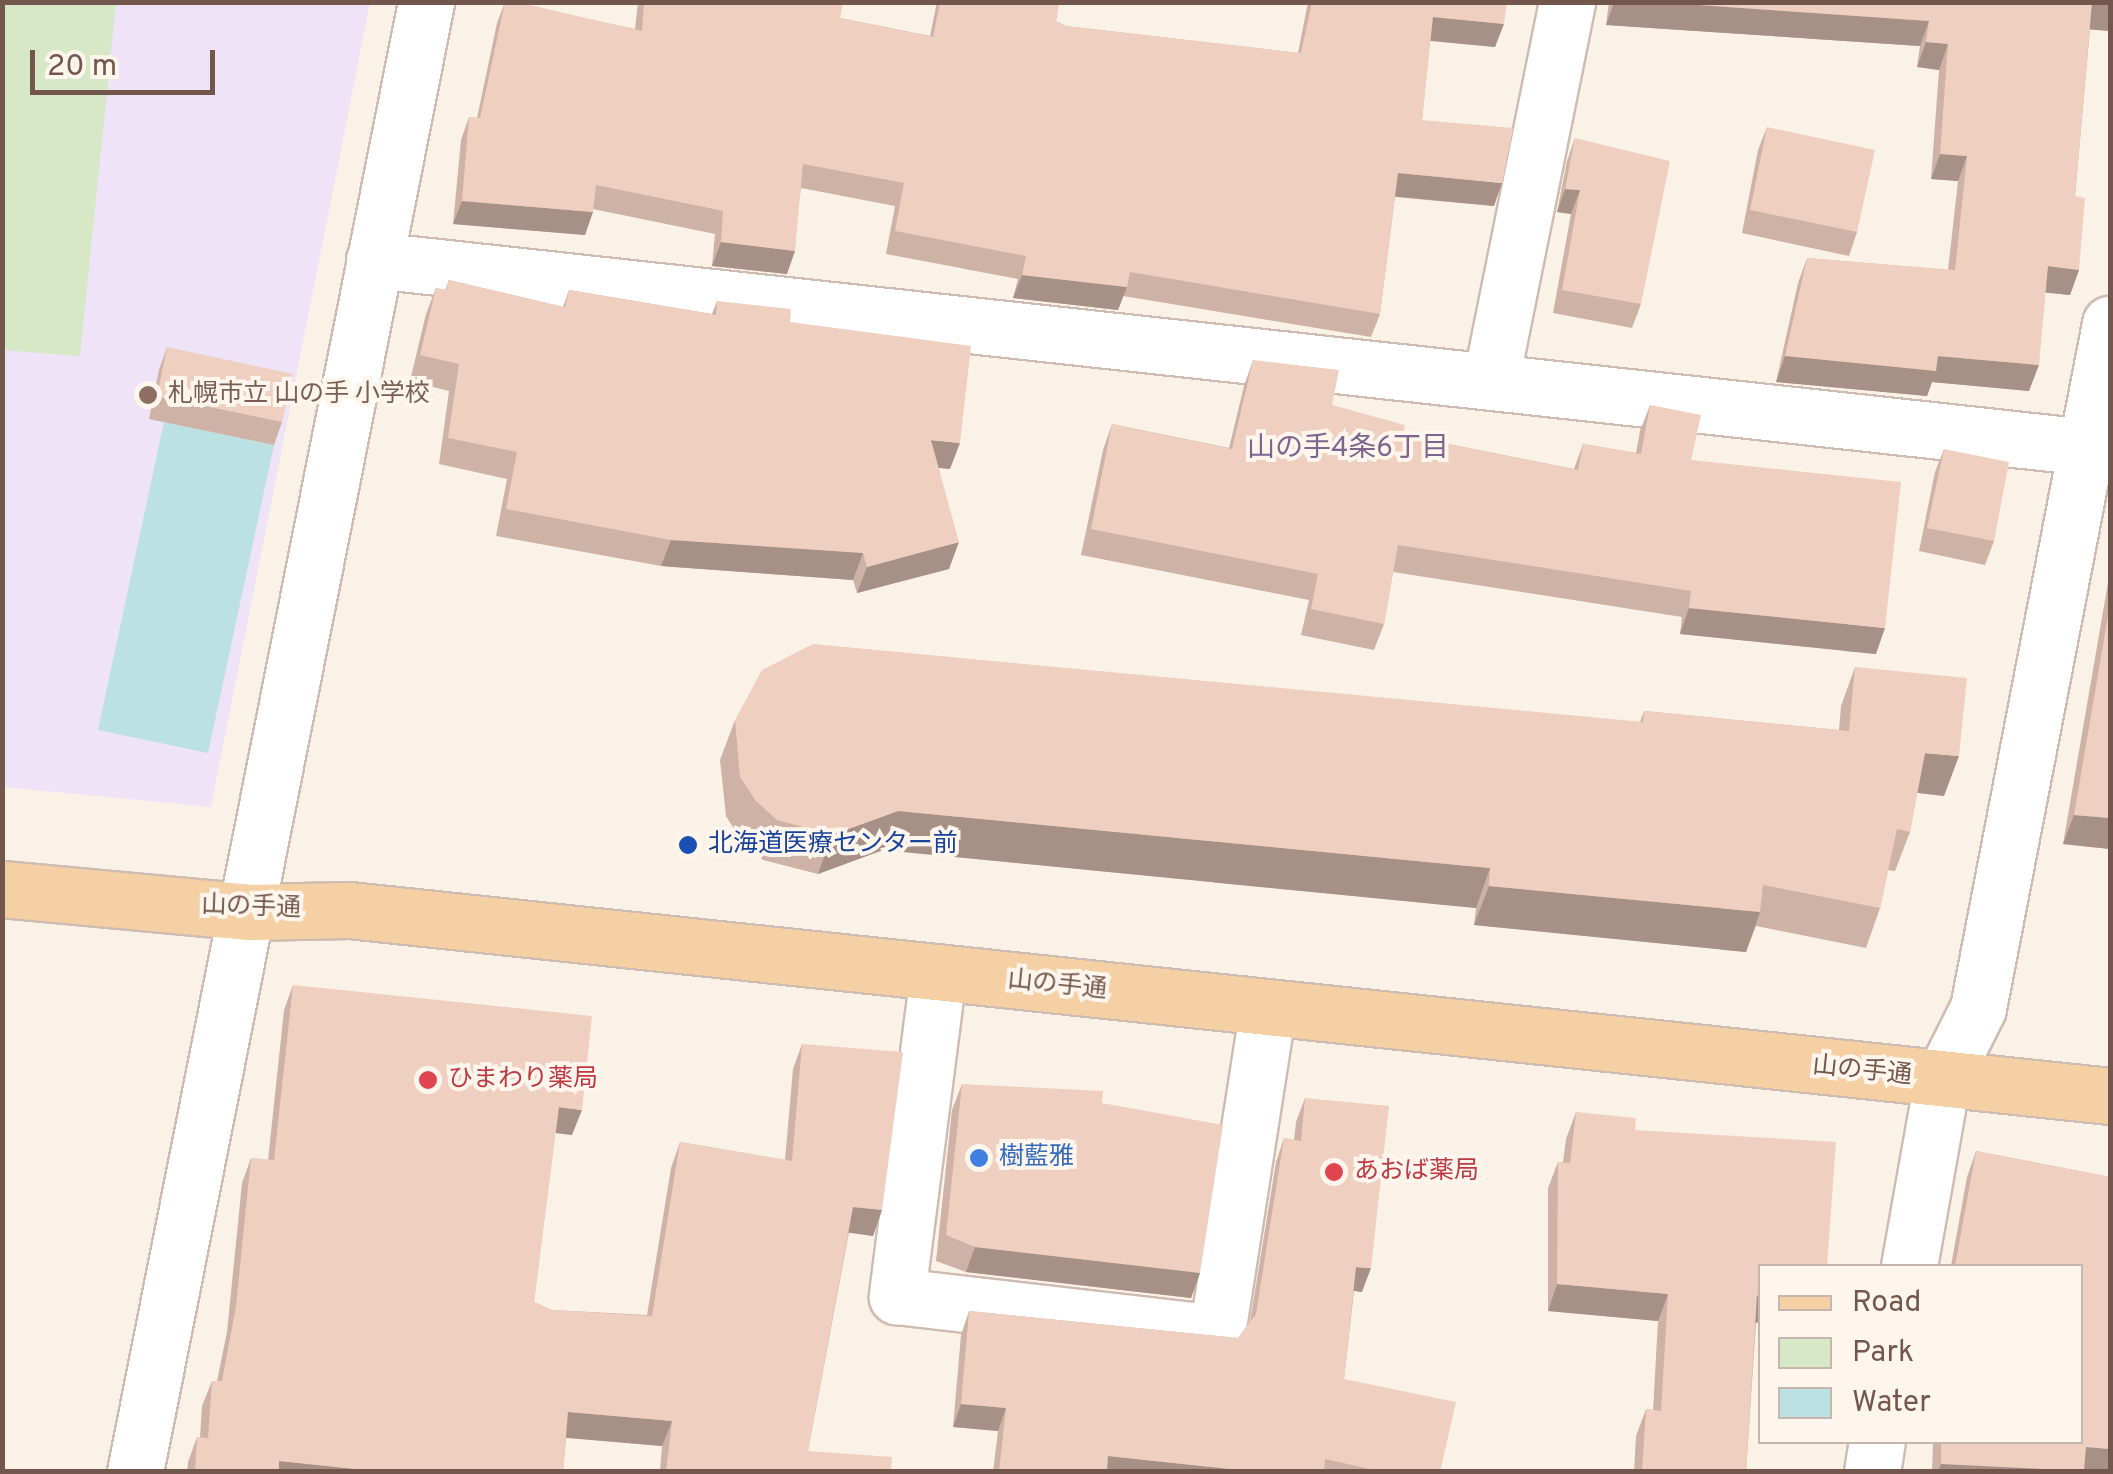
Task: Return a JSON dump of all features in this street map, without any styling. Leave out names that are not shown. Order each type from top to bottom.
[{"type":"main road","name":"山の手通","points":[[2,889],[250,912],[349,910],[2110,1096]]},
{"type":"street","points":[[136,1472],[220,1010],[250,912],[256,836],[426,2]]},
{"type":"street","points":[[1491,379],[1567,2]]},
{"type":"street","points":[[374,260],[2087,447]]},
{"type":"street","points":[[1909,1264],[1942,1080],[1978,1008],[2110,324]]},
{"type":"street","points":[[938,974],[897,1296],[1217,1333],[1268,1009]]},
{"type":"street","points":[[1872,1472],[1877,1444]]},
{"type":"shaded area","name":"札幌市立 山の手 小学校","points":[[2,3],[370,3],[211,807],[3,787]]},
{"type":"green space","points":[[2,3],[116,3],[80,356],[3,350]]},
{"type":"water","points":[[164,422],[274,445],[208,753],[98,730]]},
{"type":"building","points":[[505,2],[642,31],[644,2],[833,2],[843,4],[840,18],[933,37],[940,2],[1059,2],[1056,21],[1066,26],[1301,53],[1312,2],[1507,2],[1504,24],[1433,17],[1422,120],[1513,128],[1502,183],[1398,173],[1380,314],[1130,272],[1127,287],[1022,275],[1026,256],[895,231],[904,183],[803,164],[795,251],[721,242],[723,211],[596,185],[593,212],[462,201],[469,117],[480,118]]},
{"type":"building","points":[[1656,2],[2110,2],[2092,3],[2075,196],[2085,198],[2079,270],[2048,266],[2039,365],[1938,356],[1936,371],[1785,356],[1807,258],[1955,270],[1967,156],[1940,154],[1948,44],[1926,42],[1929,21]]},
{"type":"building","points":[[1767,127],[1875,150],[1857,232],[1750,210]]},
{"type":"building","points":[[1575,138],[1670,161],[1641,304],[1562,290],[1580,190],[1565,189]]},
{"type":"building","points":[[449,280],[565,307],[569,290],[716,315],[717,301],[791,309],[790,322],[971,346],[960,443],[931,440],[959,542],[867,567],[863,553],[671,540],[506,509],[517,452],[448,438],[459,364],[420,355],[436,288],[446,290]]},
{"type":"building","points":[[167,347],[293,374],[282,422],[157,396]]},
{"type":"building","points":[[1253,360],[1339,370],[1332,405],[1405,425],[1403,435],[1578,470],[1583,444],[1641,454],[1650,405],[1701,415],[1691,460],[1901,482],[1885,628],[1689,608],[1691,591],[1398,545],[1384,624],[1311,609],[1318,574],[1091,529],[1112,424],[1232,449]]},
{"type":"building","points":[[1944,449],[2009,462],[1994,541],[1927,528]]},
{"type":"building","points":[[2110,604],[2110,818],[2074,815]]},
{"type":"building","points":[[813,644],[1643,722],[1644,711],[1849,731],[1855,667],[1967,678],[1959,756],[1925,753],[1910,832],[1897,829],[1880,908],[1763,885],[1760,912],[1489,886],[1490,868],[898,811],[832,835],[777,820],[756,801],[740,777],[735,720],[762,670]]},
{"type":"building","points":[[293,985],[592,1016],[582,1110],[559,1107],[534,1302],[552,1310],[652,1316],[680,1142],[792,1161],[802,1044],[903,1052],[882,1210],[853,1207],[808,1451],[892,1457],[891,1472],[666,1472],[672,1421],[568,1412],[563,1472],[384,1472],[279,1461],[279,1472],[195,1472],[197,1437],[208,1438],[212,1381],[222,1381],[236,1306],[251,1158],[274,1160]]},
{"type":"building","points":[[962,1084],[1103,1091],[1102,1103],[1223,1125],[1200,1273],[975,1247],[946,1235]]},
{"type":"building","points":[[1305,1098],[1389,1106],[1371,1268],[1356,1267],[1344,1379],[1456,1402],[1440,1472],[1383,1472],[1325,1459],[1324,1472],[1258,1472],[1108,1456],[1107,1472],[999,1472],[1006,1408],[961,1404],[969,1311],[1238,1338],[1256,1314],[1284,1138],[1301,1141]]},
{"type":"building","points":[[1576,1112],[1636,1118],[1635,1130],[1836,1142],[1827,1264],[1758,1264],[1746,1472],[1642,1472],[1646,1409],[1661,1411],[1668,1294],[1557,1284],[1558,1162],[1570,1163]]},
{"type":"building","points":[[1976,1151],[2110,1177],[2110,1449],[2086,1447],[2084,1471],[1941,1464],[1941,1444],[2083,1444],[2083,1264],[1955,1264]]},
{"type":"place","name":"札幌市立 山の手 小学校","points":[[148,395]]},
{"type":"place","name":"北海道医療センター前","points":[[688,845]]},
{"type":"place","name":"ひまわり薬局","points":[[428,1080]]},
{"type":"place","name":"樹藍雅","points":[[979,1158]]},
{"type":"place","name":"あおば薬局","points":[[1334,1172]]},
{"type":"district","name":"山の手4条6丁目","points":[[1348,449]]}]
